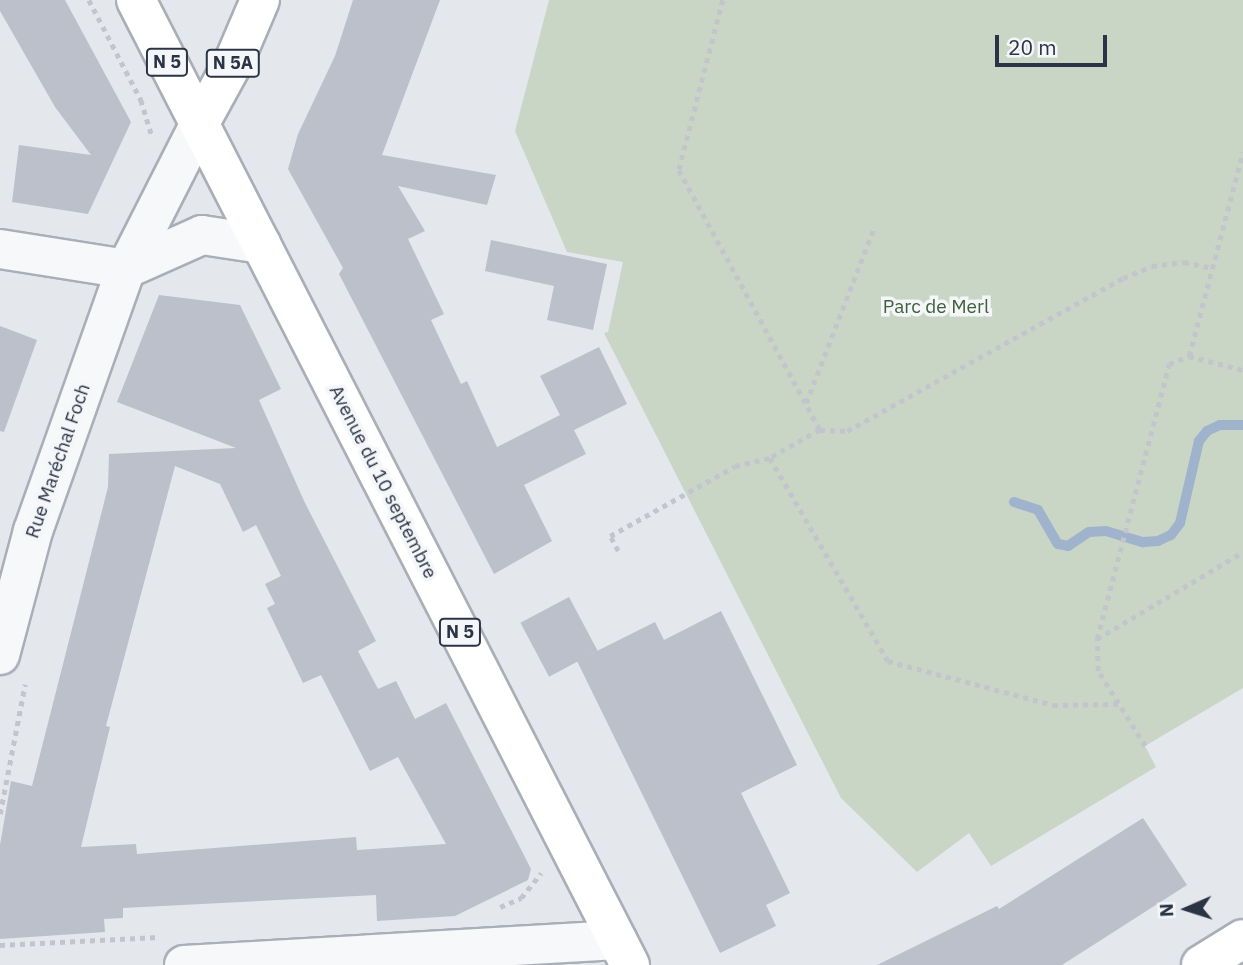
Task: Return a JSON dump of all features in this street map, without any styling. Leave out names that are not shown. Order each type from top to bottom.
[{"type":"main road","name":"Avenue du 10 septembre","points":[[136,0],[624,953]]},
{"type":"main road","name":"N 5A","points":[[200,123],[234,61],[260,0]]},
{"type":"main road","points":[[1201,965],[1243,939]]},
{"type":"street","name":"Rue Maréchal Foch","points":[[0,655],[33,531],[126,269],[173,169],[200,123]]},
{"type":"street","points":[[0,249],[126,269],[202,235],[261,244]]},
{"type":"street","points":[[184,965],[624,953]]},
{"type":"path","points":[[89,0],[141,100],[148,128],[173,169]]},
{"type":"path","points":[[723,0],[679,170],[820,430]]},
{"type":"path","points":[[1189,356],[1243,152]]},
{"type":"path","points":[[805,404],[874,228]]},
{"type":"path","points":[[618,551],[610,536],[735,466],[770,458],[820,430],[847,431],[1123,278],[1152,266],[1184,262],[1213,268]]},
{"type":"path","points":[[1145,746],[1098,671],[1097,639],[1169,364],[1189,356],[1243,370]]},
{"type":"path","points":[[770,458],[888,661],[1053,705],[1118,704]]},
{"type":"path","points":[[1097,639],[1243,552]]},
{"type":"green space","name":"Parc de Merl","points":[[549,0],[1243,0],[1243,688],[1145,746],[1156,767],[991,866],[969,833],[917,872],[841,798],[604,333],[608,332],[623,262],[567,252],[515,131]]},
{"type":"building","points":[[0,0],[65,0],[131,122],[88,214],[12,202],[19,145],[91,155],[55,107],[0,11]]},
{"type":"building","points":[[353,0],[440,0],[382,155],[496,175],[487,205],[398,186],[425,231],[408,239],[444,314],[431,320],[461,384],[467,381],[497,447],[560,415],[540,376],[599,347],[627,404],[574,430],[586,454],[524,485],[552,541],[494,574],[339,274],[343,268],[288,169],[298,134],[335,56]]},
{"type":"building","points":[[491,240],[607,264],[593,330],[547,320],[554,286],[485,271]]},
{"type":"building","points":[[159,295],[240,305],[281,389],[259,400],[305,503],[376,641],[358,651],[378,689],[396,681],[415,719],[446,703],[531,869],[528,880],[455,916],[377,921],[376,895],[123,908],[123,918],[104,919],[105,932],[0,939],[0,845],[11,781],[32,786],[108,487],[109,454],[236,448],[117,402]],"holes":[[[175,466],[220,484],[243,532],[256,525],[281,576],[265,584],[275,604],[267,608],[303,683],[321,675],[370,771],[398,757],[446,844],[357,850],[356,837],[137,854],[136,844],[81,847],[110,727],[106,726]]]},
{"type":"building","points":[[0,326],[37,340],[4,432],[0,431]]},
{"type":"building","points":[[569,597],[598,651],[549,677],[520,623]]},
{"type":"building","points":[[721,611],[797,765],[741,793],[790,893],[766,905],[776,926],[720,953],[577,661],[655,622],[664,640]]},
{"type":"building","points":[[1143,818],[1187,885],[1062,965],[877,965],[997,906],[999,909]]},
{"type":"waterway","points":[[1014,502],[1038,510],[1058,544],[1068,546],[1089,532],[1106,531],[1143,542],[1158,541],[1171,535],[1180,523],[1199,441],[1207,431],[1220,425],[1243,425]]}]
